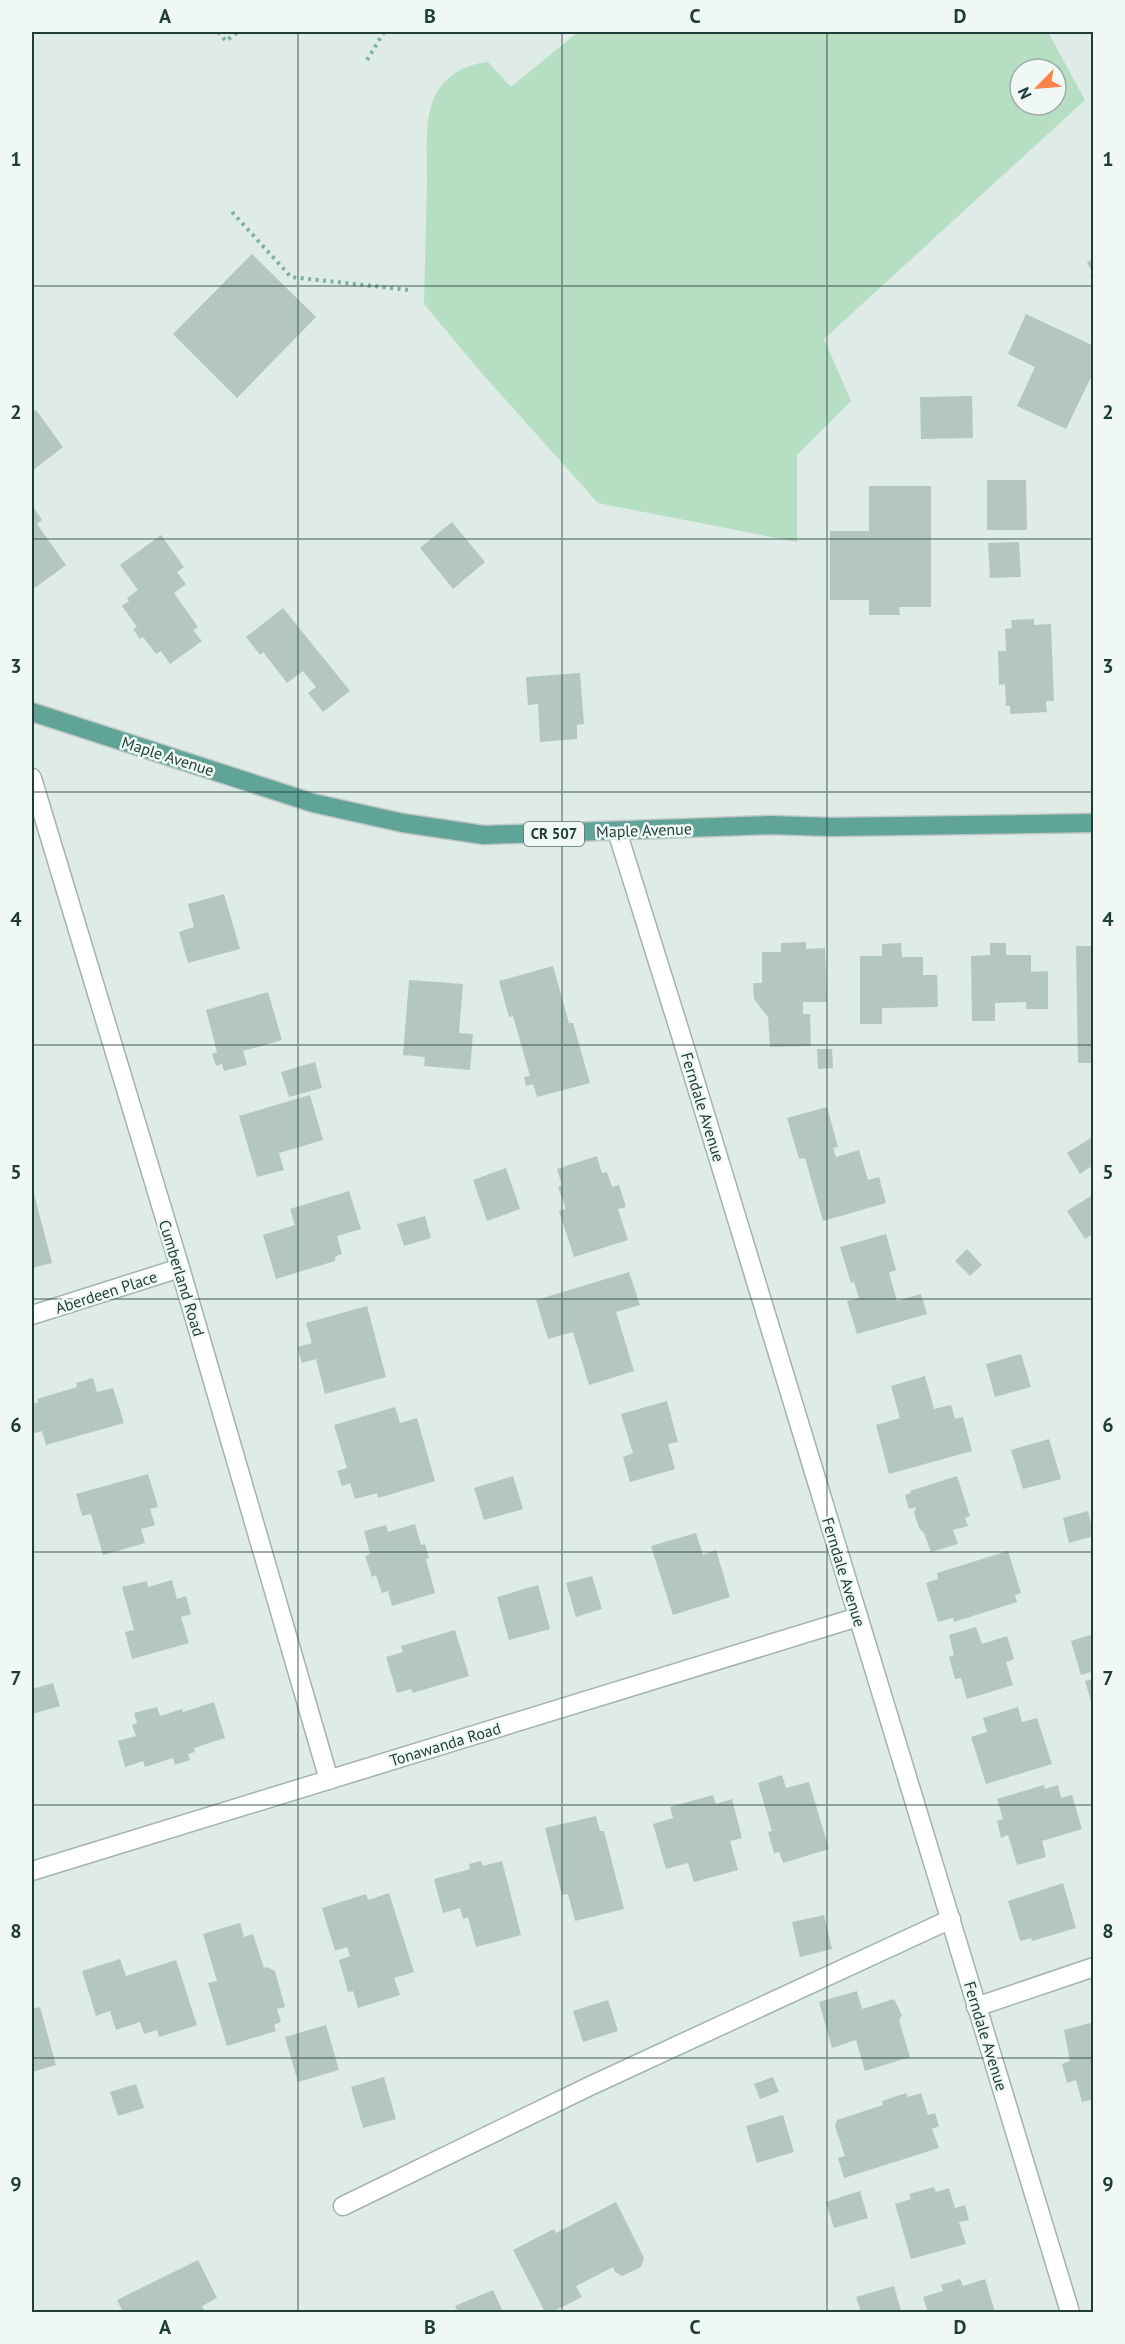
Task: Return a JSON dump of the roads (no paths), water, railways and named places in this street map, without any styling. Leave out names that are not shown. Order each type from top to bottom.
[{"type":"main road","name":"Maple Avenue","points":[[32,712],[313,803],[403,823],[484,835],[770,825],[831,827],[1094,823]]},
{"type":"street","name":"Cumberland Road","points":[[32,778],[180,1268],[329,1780]]},
{"type":"street","name":"Ferndale Avenue","points":[[617,831],[1070,2313]]},
{"type":"street","name":"Aberdeen Place","points":[[32,1315],[180,1268]]},
{"type":"street","name":"Tonawanda Road","points":[[32,1871],[858,1617]]},
{"type":"street","points":[[342,2206],[590,2086],[951,1919]]},
{"type":"street","points":[[976,2007],[1094,1967]]}]
